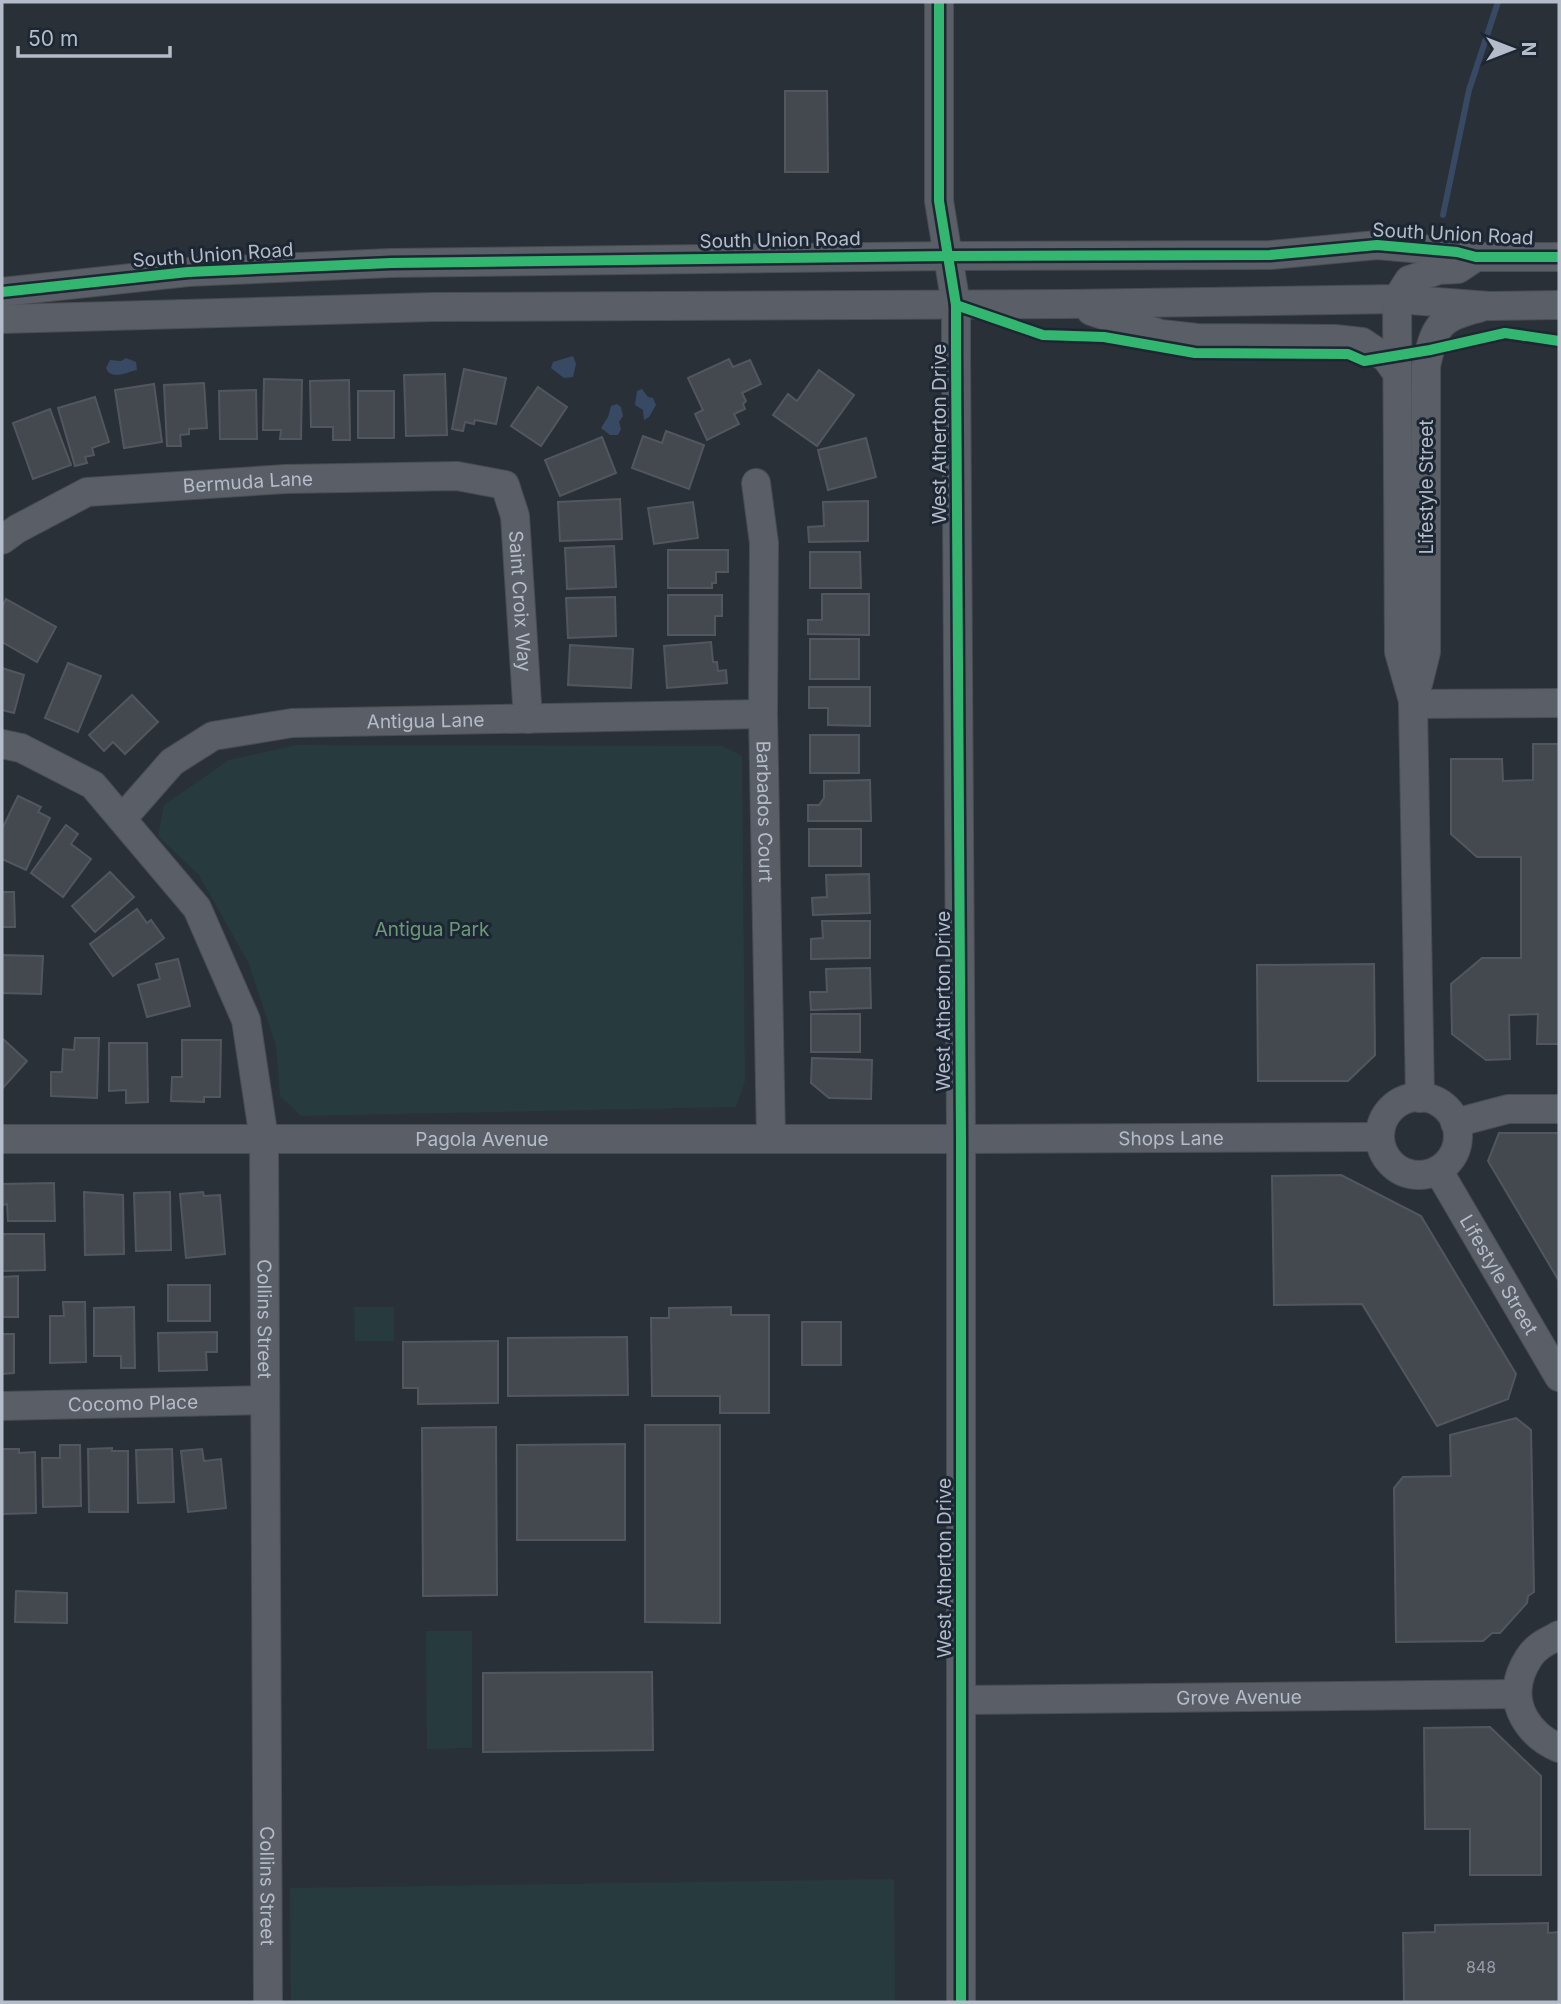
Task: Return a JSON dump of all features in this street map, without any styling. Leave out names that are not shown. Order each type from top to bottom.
[{"type":"street","name":"West Atherton Drive","points":[[939,2],[939,201],[956,305],[961,1139],[961,2002]]},
{"type":"street","name":"South Union Road","points":[[2,292],[188,272],[290,266],[565,260],[1270,255],[1377,245],[1457,252],[1476,257],[1559,257]]},
{"type":"street","points":[[1398,299],[1409,280],[1439,270],[1458,269],[1476,257]]},
{"type":"street","points":[[2,320],[433,307],[956,305],[1398,299],[1489,306],[1559,305]]},
{"type":"street","name":"Lifestyle Street","points":[[1398,299],[1399,652],[1413,704],[1420,1097]]},
{"type":"street","points":[[1068,304],[1161,334],[1197,338],[1335,339],[1362,342],[1386,358],[1398,373]]},
{"type":"street","name":"Lifestyle Street","points":[[1413,704],[1426,652],[1426,366],[1438,329],[1452,315],[1489,306]]},
{"type":"street","name":"Bermuda Lane","points":[[2,540],[17,529],[87,492],[286,479],[444,476],[505,485]]},
{"type":"street","name":"Barbados Court","points":[[756,483],[764,543],[763,714],[771,1139]]},
{"type":"street","name":"Saint Croix Way","points":[[505,485],[514,516],[528,719]]},
{"type":"street","points":[[1413,704],[1559,703]]},
{"type":"street","name":"Antigua Lane","points":[[122,819],[172,762],[213,736],[292,723],[763,714]]},
{"type":"street","name":"Collins Street","points":[[2,744],[21,748],[93,785],[197,908],[246,1020],[264,1139],[268,2002]]},
{"type":"street","points":[[1420,1097],[1439,1102],[1448,1110],[1455,1123],[1458,1144],[1453,1156],[1438,1170],[1422,1176],[1409,1175],[1398,1170],[1382,1152],[1380,1137],[1386,1116],[1394,1106],[1404,1100],[1420,1097]]},
{"type":"street","points":[[1455,1123],[1508,1109],[1559,1108]]},
{"type":"street","name":"Shops Lane","points":[[961,1139],[1380,1137]]},
{"type":"street","name":"Pagola Avenue","points":[[2,1139],[961,1139]]},
{"type":"street","name":"Lifestyle Street","points":[[1438,1170],[1559,1377]]},
{"type":"street","name":"Cocomo Place","points":[[2,1406],[265,1399]]},
{"type":"street","points":[[1559,1635],[1538,1647],[1525,1662],[1517,1694],[1521,1714],[1532,1732],[1559,1748]]},
{"type":"street","name":"Grove Avenue","points":[[961,1700],[1517,1694]]},
{"type":"green space","name":"Antigua Park","points":[[296,745],[722,746],[742,756],[745,1081],[736,1107],[301,1116],[280,1096],[276,1045],[249,964],[199,875],[158,836],[164,805],[229,760]]},
{"type":"green space","points":[[354,1307],[394,1307],[394,1341],[355,1341]]},
{"type":"green space","points":[[426,1631],[472,1631],[472,1748],[427,1749]]},
{"type":"green space","points":[[894,1879],[895,2002],[291,2002],[290,1888]]},
{"type":"water","points":[[573,356],[576,364],[573,377],[564,378],[551,368],[553,362]]},
{"type":"water","points":[[126,358],[136,362],[137,370],[120,375],[108,372],[106,368],[110,360],[121,361]]},
{"type":"water","points":[[642,389],[648,397],[653,398],[656,405],[644,420],[643,410],[635,405],[637,391]]},
{"type":"water","points":[[617,404],[621,407],[623,416],[619,422],[621,429],[618,435],[610,435],[601,428],[611,406]]},
{"type":"building","points":[[785,91],[827,91],[828,172],[785,172]]},
{"type":"building","points":[[729,359],[733,367],[750,360],[761,384],[742,393],[746,401],[743,404],[745,409],[734,414],[739,424],[707,440],[695,414],[703,410],[688,378]]},
{"type":"building","points":[[464,369],[506,378],[496,424],[475,420],[474,424],[465,422],[463,431],[452,429]]},
{"type":"building","points":[[819,370],[854,395],[817,446],[773,415],[788,394],[797,401]]},
{"type":"building","points":[[445,374],[447,435],[406,436],[404,375]]},
{"type":"building","points":[[264,379],[302,380],[301,439],[280,439],[281,430],[263,430]]},
{"type":"building","points":[[349,380],[350,440],[333,440],[333,427],[311,427],[310,381]]},
{"type":"building","points":[[204,383],[207,428],[189,429],[189,434],[180,435],[181,446],[167,446],[164,385]]},
{"type":"building","points":[[154,384],[162,442],[124,448],[115,390]]},
{"type":"building","points":[[538,387],[567,407],[541,446],[511,426]]},
{"type":"building","points":[[256,390],[257,439],[220,439],[219,391]]},
{"type":"building","points":[[358,391],[394,391],[394,438],[358,438]]},
{"type":"building","points":[[95,397],[109,442],[92,448],[94,455],[85,457],[87,463],[75,466],[58,408]]},
{"type":"building","points":[[50,409],[71,465],[33,479],[13,423]]},
{"type":"building","points":[[666,431],[704,445],[689,489],[632,468],[643,436],[662,443]]},
{"type":"building","points":[[602,437],[616,473],[560,496],[545,460]]},
{"type":"building","points":[[866,438],[876,477],[828,490],[818,450]]},
{"type":"building","points":[[620,499],[622,539],[560,541],[558,502]]},
{"type":"building","points":[[868,501],[868,541],[809,542],[808,527],[824,526],[823,502]]},
{"type":"building","points":[[693,502],[698,538],[654,544],[648,508]]},
{"type":"building","points":[[614,546],[616,587],[567,589],[565,548]]},
{"type":"building","points":[[668,550],[728,550],[728,572],[716,572],[716,583],[712,583],[712,588],[668,588]]},
{"type":"building","points":[[810,552],[860,552],[861,588],[810,588]]},
{"type":"building","points":[[822,594],[869,594],[869,635],[808,634],[808,620],[822,620]]},
{"type":"building","points":[[668,595],[722,595],[722,616],[715,616],[715,635],[668,635]]},
{"type":"building","points":[[615,597],[616,636],[568,638],[566,598]]},
{"type":"building","points":[[6,599],[56,627],[37,662],[2,642],[2,607]]},
{"type":"building","points":[[810,639],[859,639],[859,679],[810,679]]},
{"type":"building","points":[[711,642],[713,662],[717,662],[718,671],[726,670],[727,683],[667,688],[664,646]]},
{"type":"building","points":[[570,645],[633,649],[631,688],[568,685]]},
{"type":"building","points":[[68,663],[101,676],[78,732],[45,718]]},
{"type":"building","points":[[2,668],[24,675],[14,713],[2,710]]},
{"type":"building","points":[[809,687],[870,687],[870,726],[828,725],[828,708],[809,708]]},
{"type":"building","points":[[132,695],[158,722],[125,754],[113,742],[104,751],[89,735]]},
{"type":"building","points":[[810,735],[859,735],[859,773],[810,773]]},
{"type":"building","points":[[1533,744],[1559,744],[1559,1044],[1537,1044],[1538,1014],[1509,1015],[1510,1059],[1486,1060],[1452,1034],[1451,984],[1482,958],[1521,958],[1521,857],[1477,857],[1451,834],[1451,759],[1502,759],[1503,781],[1533,780]]},
{"type":"building","points":[[870,780],[871,821],[808,821],[808,805],[819,805],[824,798],[824,781]]},
{"type":"building","points":[[18,796],[41,807],[38,812],[50,818],[26,870],[2,859],[2,829]]},
{"type":"building","points":[[66,825],[78,834],[71,844],[91,859],[63,897],[31,873]]},
{"type":"building","points":[[809,829],[861,829],[861,866],[809,866]]},
{"type":"building","points":[[110,872],[134,897],[95,932],[72,906]]},
{"type":"building","points":[[869,874],[870,913],[813,915],[812,898],[827,897],[826,875]]},
{"type":"building","points":[[2,892],[14,892],[15,927],[2,927]]},
{"type":"building","points":[[137,909],[147,923],[151,920],[164,938],[113,976],[90,944]]},
{"type":"building","points":[[822,921],[870,921],[870,958],[811,959],[811,939],[823,938]]},
{"type":"building","points":[[2,955],[43,956],[41,994],[2,993]]},
{"type":"building","points":[[178,959],[190,1006],[147,1017],[138,985],[160,979],[156,964]]},
{"type":"building","points":[[1374,964],[1375,1055],[1348,1081],[1258,1081],[1257,965]]},
{"type":"building","points":[[870,968],[871,1008],[811,1010],[810,992],[827,992],[826,969]]},
{"type":"building","points":[[811,1014],[860,1014],[860,1052],[811,1052]]},
{"type":"building","points":[[2,1038],[27,1061],[2,1089]]},
{"type":"building","points":[[75,1038],[99,1038],[97,1098],[51,1096],[51,1072],[62,1072],[63,1049],[74,1050]]},
{"type":"building","points":[[182,1040],[221,1040],[220,1097],[204,1097],[204,1102],[171,1101],[172,1077],[182,1077]]},
{"type":"building","points":[[109,1043],[147,1043],[148,1102],[126,1103],[126,1090],[109,1091]]},
{"type":"building","points":[[812,1058],[872,1060],[871,1099],[829,1098],[811,1083]]},
{"type":"building","points":[[1499,1133],[1559,1133],[1559,1281],[1488,1161]]},
{"type":"building","points":[[1341,1175],[1421,1216],[1516,1374],[1508,1399],[1437,1426],[1362,1304],[1274,1305],[1272,1176]]},
{"type":"building","points":[[54,1183],[55,1221],[8,1221],[7,1204],[2,1205],[2,1184]]},
{"type":"building","points":[[84,1192],[123,1195],[124,1254],[85,1255]]},
{"type":"building","points":[[170,1192],[171,1250],[136,1251],[134,1193]]},
{"type":"building","points":[[203,1192],[204,1196],[220,1195],[225,1254],[186,1258],[180,1194]]},
{"type":"building","points":[[2,1234],[44,1234],[45,1270],[2,1271]]},
{"type":"building","points":[[18,1276],[18,1317],[2,1317],[2,1277]]},
{"type":"building","points":[[168,1285],[210,1285],[210,1321],[168,1321]]},
{"type":"building","points":[[63,1302],[85,1302],[86,1362],[50,1363],[50,1316],[64,1316]]},
{"type":"building","points":[[134,1307],[135,1368],[121,1368],[121,1356],[94,1356],[94,1308]]},
{"type":"building","points":[[731,1307],[731,1315],[769,1315],[769,1413],[720,1413],[720,1396],[652,1396],[651,1318],[669,1318],[669,1308]]},
{"type":"building","points":[[802,1322],[841,1322],[841,1365],[802,1365]]},
{"type":"building","points":[[217,1332],[217,1352],[206,1352],[207,1370],[159,1371],[158,1333]]},
{"type":"building","points":[[2,1334],[14,1334],[14,1373],[2,1374]]},
{"type":"building","points":[[627,1337],[628,1395],[508,1396],[508,1338]]},
{"type":"building","points":[[498,1341],[498,1403],[418,1404],[418,1388],[403,1388],[403,1342]]},
{"type":"building","points":[[1516,1418],[1531,1430],[1534,1592],[1500,1633],[1492,1633],[1483,1641],[1396,1642],[1394,1488],[1403,1477],[1451,1476],[1450,1435]]},
{"type":"building","points":[[645,1425],[720,1425],[720,1623],[645,1622]]},
{"type":"building","points":[[496,1427],[497,1595],[423,1596],[422,1428]]},
{"type":"building","points":[[625,1444],[625,1540],[517,1540],[517,1445]]},
{"type":"building","points":[[60,1445],[80,1445],[81,1506],[43,1507],[42,1458],[60,1458]]},
{"type":"building","points":[[112,1448],[112,1451],[128,1451],[128,1512],[89,1512],[88,1449]]},
{"type":"building","points":[[2,1449],[19,1449],[19,1453],[35,1452],[36,1513],[2,1514]]},
{"type":"building","points":[[172,1449],[174,1502],[138,1503],[136,1450]]},
{"type":"building","points":[[202,1449],[204,1461],[221,1459],[226,1508],[188,1512],[181,1451]]},
{"type":"building","points":[[16,1591],[67,1593],[67,1623],[15,1622]]},
{"type":"building","points":[[652,1672],[653,1750],[483,1752],[483,1673]]},
{"type":"building","points":[[1490,1727],[1541,1776],[1541,1875],[1470,1875],[1470,1829],[1425,1829],[1424,1728]]},
{"type":"building","points":[[1548,1923],[1548,1933],[1559,1932],[1559,2002],[1404,2002],[1403,1933],[1435,1932],[1435,1925]]},
{"type":"waterway","points":[[1443,215],[1469,90],[1498,2]]},
{"type":"cycle path","points":[[939,2],[939,201],[956,305],[961,1139],[961,2002]]},
{"type":"cycle path","points":[[2,292],[188,272],[391,263],[1270,255],[1377,245],[1457,252],[1476,257],[1559,257]]},
{"type":"cycle path","points":[[956,305],[1043,335],[1104,337],[1195,353],[1348,354],[1364,361],[1505,333],[1559,341]]}]
